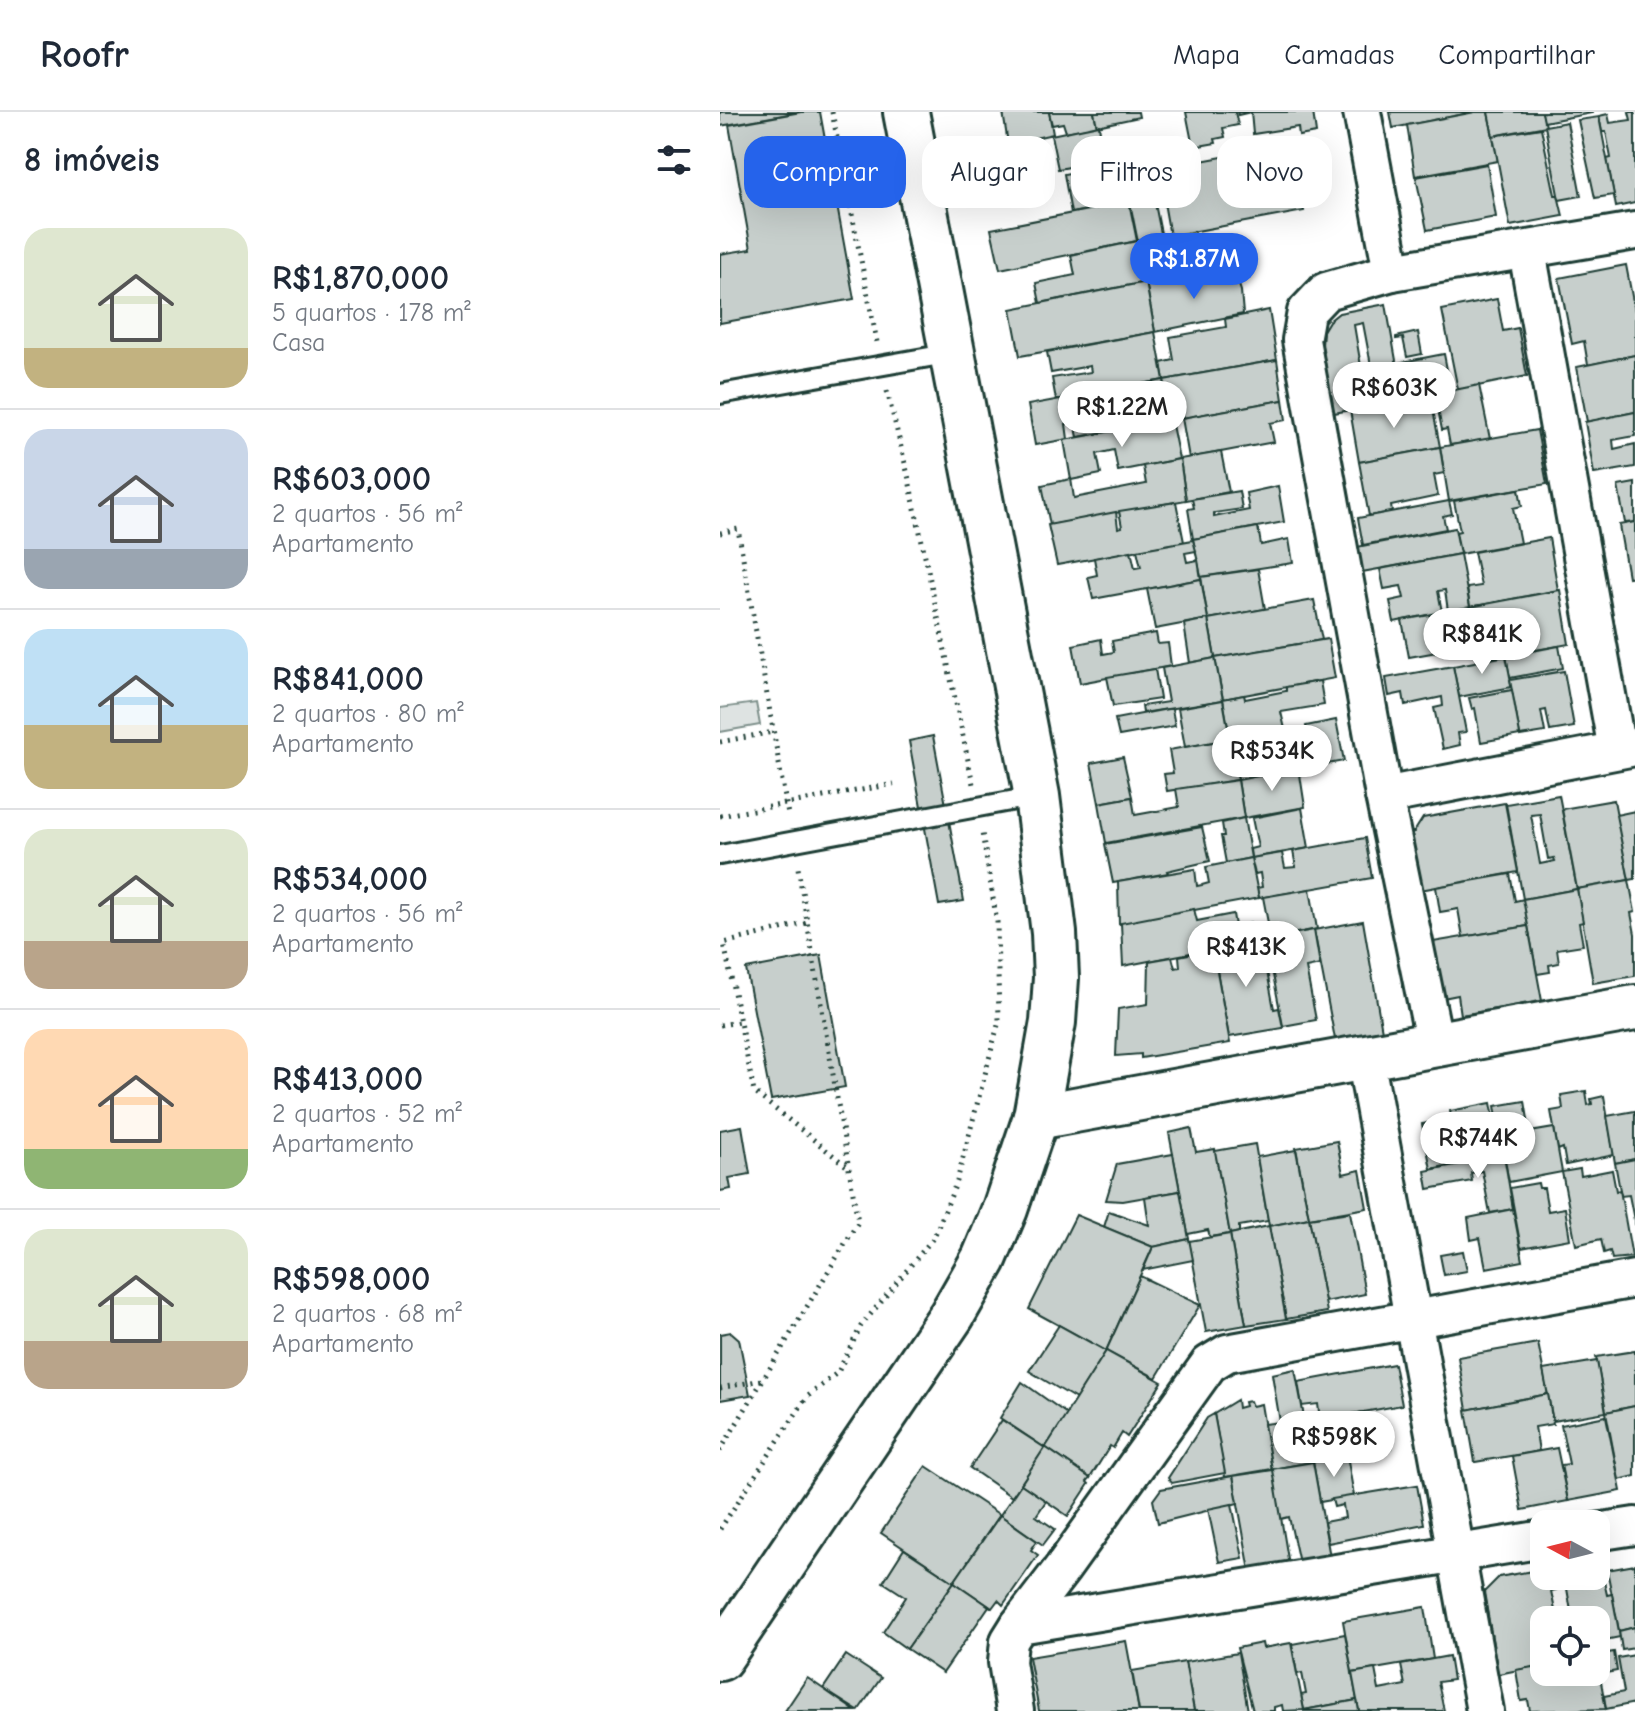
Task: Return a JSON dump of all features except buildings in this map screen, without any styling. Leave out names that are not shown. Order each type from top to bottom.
[{"type":"main road","points":[[720,1658],[952,1315],[984,1259],[1005,1209],[1036,1117],[1053,1022],[1056,978],[1054,933],[1037,796],[906,112]]},
{"type":"main road","points":[[1036,1117],[1635,1008]]},
{"type":"street","points":[[1362,112],[1392,272]]},
{"type":"street","points":[[1435,1045],[1384,796],[1301,340],[1306,312],[1326,291],[1392,272],[1635,231]]},
{"type":"street","points":[[1384,796],[1626,748],[1527,251]]},
{"type":"street","points":[[1365,1057],[1485,1711]]},
{"type":"street","points":[[1015,1711],[1007,1662],[1009,1641],[1209,1364],[1227,1353],[1635,1279]]},
{"type":"street","points":[[1610,1530],[1635,1526]]},
{"type":"street","points":[[1019,1625],[1530,1541]]},
{"type":"lane","points":[[720,394],[952,353]]},
{"type":"lane","points":[[720,855],[1037,796]]},
{"type":"path","points":[[720,533],[738,529],[858,1222],[721,1448]]},
{"type":"path","points":[[720,742],[773,732]]},
{"type":"path","points":[[720,816],[894,784]]},
{"type":"path","points":[[807,923],[724,943],[754,1092],[849,1169]]},
{"type":"path","points":[[720,1025],[740,1022]]},
{"type":"path","points":[[720,1388],[763,1380]]},
{"type":"shaded area","points":[[756,703],[760,725],[720,732],[720,708]]}]
